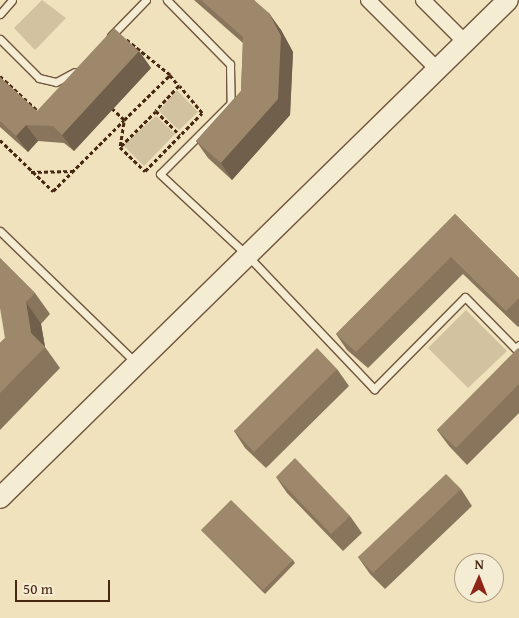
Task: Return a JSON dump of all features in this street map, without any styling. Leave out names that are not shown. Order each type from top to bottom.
[{"type":"street","points":[[368,0],[436,68]]},
{"type":"street","points":[[423,0],[464,41]]},
{"type":"street","points":[[0,498],[436,68],[508,0]]},
{"type":"lane","points":[[0,14],[12,0]]},
{"type":"lane","points":[[106,41],[146,0]]},
{"type":"lane","points":[[172,2],[230,64],[231,102],[160,174],[247,255],[374,389],[465,297],[515,348],[519,345]]},
{"type":"lane","points":[[0,39],[39,78],[56,82],[79,68]]},
{"type":"lane","points":[[0,231],[136,364]]},
{"type":"path","points":[[120,147],[145,171],[202,113],[170,75],[127,37],[121,43]]},
{"type":"path","points":[[0,140],[31,172],[53,191],[170,75]]},
{"type":"path","points":[[0,76],[43,116]]},
{"type":"path","points":[[120,147],[179,86]]},
{"type":"path","points":[[105,102],[124,120]]},
{"type":"path","points":[[156,111],[180,135]]},
{"type":"path","points":[[120,147],[124,120]]},
{"type":"path","points":[[31,172],[74,171]]},
{"type":"shaded area","points":[[42,0],[66,18],[35,50],[14,28]]},
{"type":"shaded area","points":[[177,90],[198,112],[179,130],[159,111]]},
{"type":"shaded area","points":[[156,116],[175,134],[144,166],[123,145]]},
{"type":"shaded area","points":[[466,310],[507,351],[468,388],[428,348]]},
{"type":"building","points":[[201,0],[254,0],[269,13],[281,36],[278,99],[221,163],[196,141],[241,91],[243,37]]},
{"type":"building","points":[[114,28],[139,51],[62,135],[53,126],[26,125],[16,136],[0,121],[0,77],[37,111]]},
{"type":"building","points":[[455,214],[519,278],[519,298],[506,311],[451,257],[356,352],[336,334]]},
{"type":"building","points":[[0,258],[35,293],[26,302],[31,333],[45,347],[0,393],[0,343],[5,338],[0,308]]},
{"type":"building","points":[[317,348],[337,369],[254,452],[234,431]]},
{"type":"building","points":[[518,348],[519,384],[456,448],[437,430]]},
{"type":"building","points":[[295,458],[350,516],[331,534],[276,477]]},
{"type":"building","points":[[446,474],[461,489],[373,573],[358,557]]},
{"type":"building","points":[[231,500],[293,560],[263,590],[201,530]]}]
